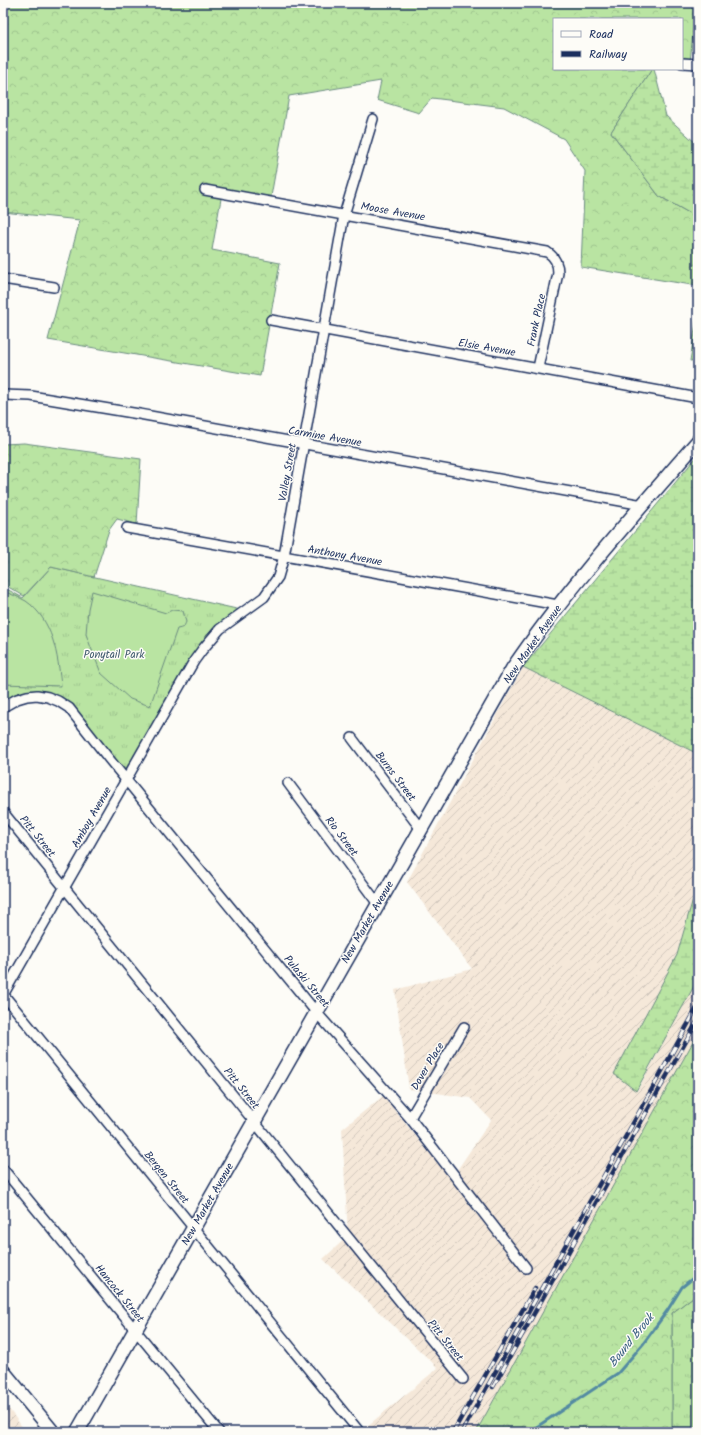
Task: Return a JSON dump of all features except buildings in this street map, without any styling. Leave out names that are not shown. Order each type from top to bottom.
[{"type":"main road","name":"New Market Avenue","points":[[77,1432],[420,828],[513,668],[539,629],[585,571],[698,441]]},
{"type":"main road","points":[[3,1371],[53,1432]]},
{"type":"street","points":[[683,63],[698,64]]},
{"type":"street","name":"Valley Street","points":[[176,693],[194,661],[220,629],[264,597],[278,578],[284,556],[344,215],[373,118]]},
{"type":"street","name":"Moose Avenue","points":[[205,190],[541,250],[552,255],[556,260],[558,266],[557,277]]},
{"type":"street","name":"Frank Place","points":[[538,368],[557,277]]},
{"type":"street","points":[[3,279],[54,287]]},
{"type":"street","name":"Elsie Avenue","points":[[272,320],[698,398]]},
{"type":"street","name":"Carmine Avenue","points":[[3,395],[31,396],[642,505]]},
{"type":"street","name":"Anthony Avenue","points":[[127,528],[558,605]]},
{"type":"street","name":"Amboy Avenue","points":[[3,995],[176,693]]},
{"type":"street","name":"Pulaski Street","points":[[3,707],[16,699],[37,695],[58,701],[69,708],[316,1012],[410,1118],[526,1268]]},
{"type":"street","name":"Burns Street","points":[[352,738],[420,828]]},
{"type":"street","name":"Rio Street","points":[[288,782],[378,904]]},
{"type":"street","name":"Pitt Street","points":[[3,812],[463,1379]]},
{"type":"street","name":"Bergen Street","points":[[3,995],[358,1430]]},
{"type":"street","name":"Dover Place","points":[[410,1118],[464,1027]]},
{"type":"street","name":"Hancock Street","points":[[3,1169],[219,1432]]},
{"type":"shaded area","points":[[523,667],[698,754],[698,881],[677,955],[614,1074],[637,1091],[698,979],[698,1033],[476,1432],[360,1432],[438,1368],[323,1259],[348,1236],[342,1129],[383,1096],[451,1179],[491,1120],[470,1098],[409,1089],[395,990],[472,969],[407,882]]},
{"type":"shaded area","points":[[3,1401],[26,1432],[3,1432]]},
{"type":"green space","points":[[3,3],[696,3],[690,62],[683,63],[683,18],[553,18],[553,70],[651,70],[611,132],[659,196],[698,218],[698,286],[581,267],[585,171],[564,139],[504,107],[432,98],[419,113],[377,100],[381,81],[289,96],[270,202],[222,193],[212,250],[280,263],[260,376],[48,340],[80,220],[3,212]]},
{"type":"green space","points":[[651,70],[654,70],[666,116],[698,145],[698,218],[659,196],[611,132]]},
{"type":"green space","points":[[698,310],[698,360],[690,361]]},
{"type":"green space","points":[[24,443],[141,459],[137,524],[117,519],[109,530],[94,577],[51,567],[24,596],[3,584],[3,444]]},
{"type":"green space","points":[[698,455],[698,754],[523,667]]},
{"type":"green space","name":"Ponytail Park","points":[[51,567],[241,610],[181,680],[126,778],[60,701],[13,700],[3,712],[3,587],[23,598]]},
{"type":"green space","points":[[3,591],[26,601],[42,618],[48,628],[56,650],[61,686],[3,684]]},
{"type":"green space","points":[[92,591],[166,613],[172,610],[183,611],[186,622],[185,625],[177,629],[150,706],[130,699],[101,673],[86,634],[88,609]]},
{"type":"green space","points":[[698,881],[698,979],[636,1091],[614,1074],[677,955]]},
{"type":"green space","points":[[698,1033],[698,1293],[672,1313],[672,1432],[476,1432]]},
{"type":"green space","points":[[698,1293],[698,1432],[672,1432],[672,1313]]},
{"type":"waterway","name":"Bound Brook","points":[[529,1432],[618,1373],[643,1344],[682,1287],[698,1274]]},
{"type":"railway","points":[[462,1432],[698,1006]]},
{"type":"railway","points":[[493,1387],[698,1020]]},
{"type":"railway","points":[[453,1432],[535,1288]]}]
